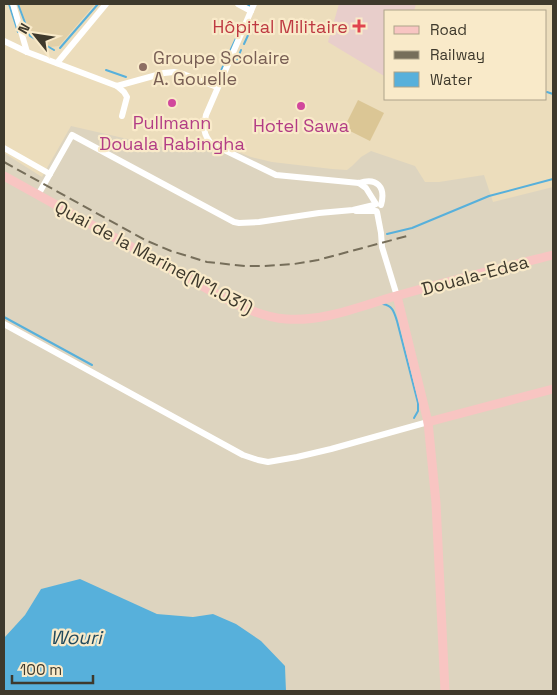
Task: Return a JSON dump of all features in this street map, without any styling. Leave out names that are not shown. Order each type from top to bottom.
[{"type":"main road","name":"Quai de la Marine(N°1.031)","points":[[4,176],[212,291],[270,317],[285,319],[320,318],[396,296]]},
{"type":"main road","name":"Douala-Edea","points":[[396,296],[553,255]]},
{"type":"main road","points":[[396,296],[428,422],[436,503],[445,691]]},
{"type":"main road","points":[[428,422],[553,389]]},
{"type":"street","points":[[13,4],[27,52]]},
{"type":"street","points":[[57,63],[106,4]]},
{"type":"street","points":[[238,4],[251,11]]},
{"type":"street","points":[[254,4],[206,115],[203,126],[205,134],[212,144],[276,175],[359,183],[370,180],[378,185],[382,194],[377,207]]},
{"type":"street","points":[[4,41],[27,52],[117,86],[128,97],[122,116]]},
{"type":"street","points":[[117,86],[174,72],[217,87]]},
{"type":"street","points":[[38,195],[72,135],[234,222],[252,223],[377,207]]},
{"type":"street","points":[[4,148],[50,174]]},
{"type":"street","points":[[359,183],[366,188],[377,207],[382,248],[396,296]]},
{"type":"street","points":[[4,324],[243,455],[258,460],[268,462],[331,449],[428,422]]},
{"type":"shaded area","points":[[19,4],[95,4],[59,46],[50,47],[34,39]]},
{"type":"shaded area","name":"Hôpital Militaire","points":[[339,4],[416,4],[414,10],[384,10],[384,76],[328,42]]},
{"type":"shaded area","points":[[358,100],[384,113],[370,141],[344,128]]},
{"type":"shaded area","points":[[71,126],[180,151],[233,150],[272,162],[332,169],[347,170],[361,157],[371,151],[415,166],[425,182],[439,182],[484,175],[493,202],[553,187],[553,691],[286,691],[285,666],[213,614],[193,617],[157,614],[80,580],[41,589],[25,615],[4,638],[4,153],[42,177]]},
{"type":"water","name":"Wouri","points":[[80,579],[157,614],[193,617],[213,614],[236,624],[261,641],[285,666],[286,691],[4,691],[4,638],[25,615],[41,589]]},
{"type":"waterway","points":[[9,4],[18,32]]},
{"type":"waterway","points":[[18,4],[30,36],[54,50]]},
{"type":"waterway","points":[[60,48],[98,4]]},
{"type":"waterway","points":[[245,4],[250,6]]},
{"type":"waterway","points":[[244,44],[255,20]]},
{"type":"waterway","points":[[219,75],[238,34]]},
{"type":"waterway","points":[[237,60],[241,50]]},
{"type":"waterway","points":[[106,70],[126,77]]},
{"type":"waterway","points":[[547,92],[553,94]]},
{"type":"waterway","points":[[387,234],[412,228],[489,196],[553,179]]},
{"type":"waterway","points":[[383,304],[391,308],[397,321],[418,403],[418,411],[414,418]]},
{"type":"waterway","points":[[4,317],[92,365]]},
{"type":"railway","points":[[4,162],[145,240],[171,251],[207,262],[245,266],[294,264],[318,260],[407,236]]},
{"type":"place","name":"Hôpital Militaire","points":[[359,26]]},
{"type":"place","name":"Groupe Scolaire A. Gouelle","points":[[143,67]]},
{"type":"place","name":"Pullmann Douala Rabingha","points":[[172,103]]},
{"type":"place","name":"Hotel Sawa","points":[[301,106]]}]
